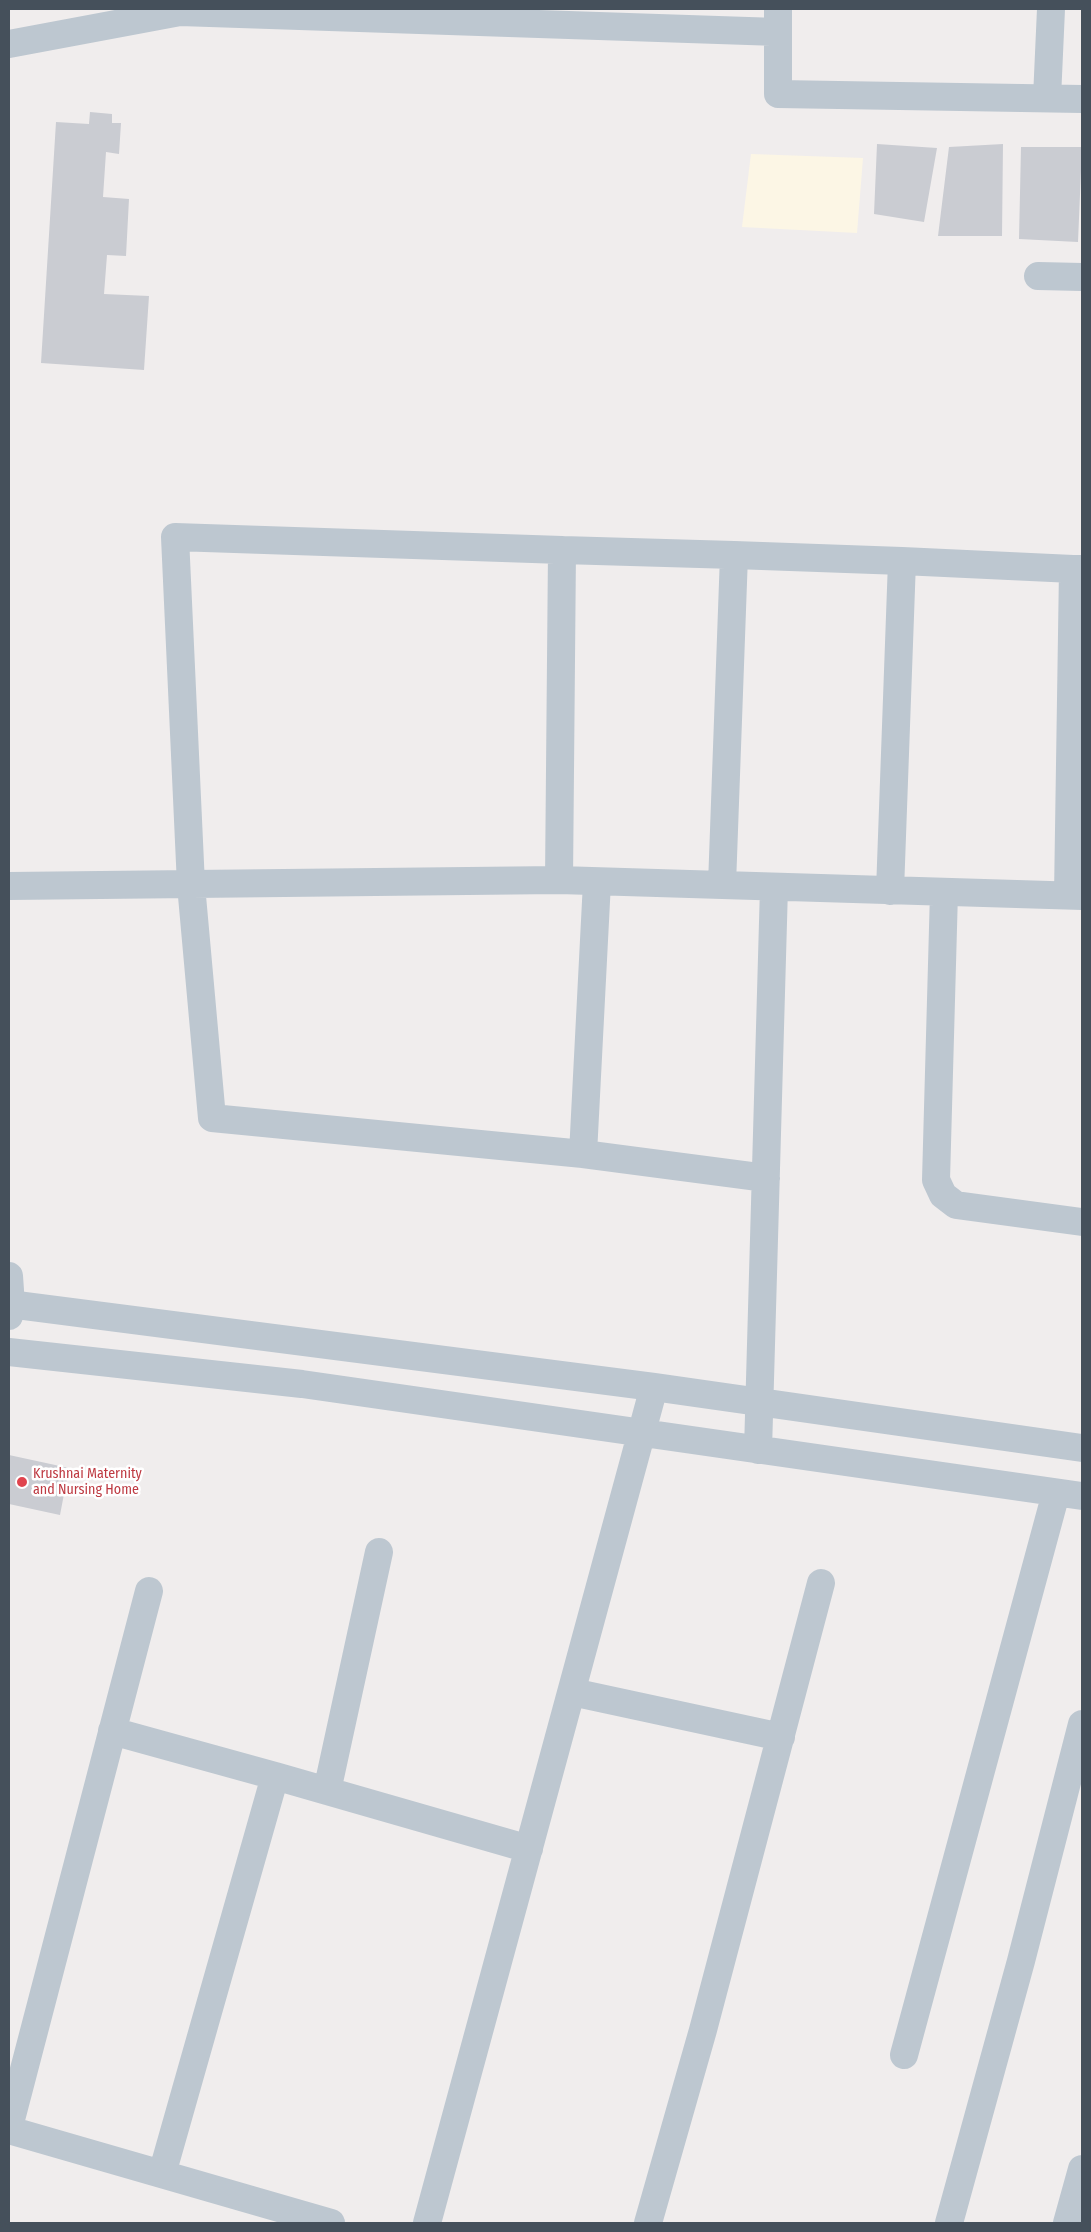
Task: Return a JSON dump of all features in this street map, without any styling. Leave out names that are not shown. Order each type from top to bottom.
[{"type":"street","points":[[1047,98],[1051,9]]},
{"type":"street","points":[[9,44],[180,12],[778,20],[778,94],[1082,99]]},
{"type":"street","points":[[1038,276],[1082,277]]},
{"type":"street","points":[[9,886],[192,885],[559,880],[1075,896],[1077,569],[734,554],[175,537],[192,885],[212,1118],[583,1154],[766,1178]]},
{"type":"street","points":[[559,880],[562,550]]},
{"type":"street","points":[[722,885],[734,554]]},
{"type":"street","points":[[890,891],[902,561]]},
{"type":"street","points":[[583,1154],[597,882]]},
{"type":"street","points":[[758,1450],[774,887]]},
{"type":"street","points":[[944,892],[936,1180],[943,1195],[956,1205],[1082,1222]]},
{"type":"street","points":[[9,1276],[10,1308],[654,1387],[1082,1448]]},
{"type":"street","points":[[9,1352],[302,1384],[1069,1494],[904,2056]]},
{"type":"street","points":[[427,2223],[654,1387]]},
{"type":"street","points":[[327,1791],[379,1552]]},
{"type":"street","points":[[648,2223],[703,2030],[821,1583]]},
{"type":"street","points":[[149,1591],[9,2128],[332,2223]]},
{"type":"street","points":[[572,1692],[781,1737]]},
{"type":"street","points":[[949,2223],[1021,1961],[1082,1724]]},
{"type":"street","points":[[112,1731],[529,1849]]},
{"type":"street","points":[[162,2174],[275,1776]]},
{"type":"street","points":[[1073,2215],[1082,2169]]},
{"type":"shaded area","points":[[751,154],[863,158],[857,233],[742,227]]},
{"type":"building","points":[[90,112],[112,114],[112,123],[121,123],[119,154],[106,152],[103,197],[129,199],[126,256],[107,255],[104,294],[149,296],[144,370],[41,363],[56,122],[89,124]]},
{"type":"building","points":[[877,144],[937,148],[924,222],[874,214]]},
{"type":"building","points":[[1003,144],[1002,236],[938,236],[949,147]]},
{"type":"building","points":[[1021,147],[1082,147],[1078,242],[1019,239]]},
{"type":"building","points":[[9,1455],[69,1468],[60,1515],[9,1504]]},
{"type":"place","name":"Krushnai Maternity and Nursing Home","points":[[22,1482]]}]
